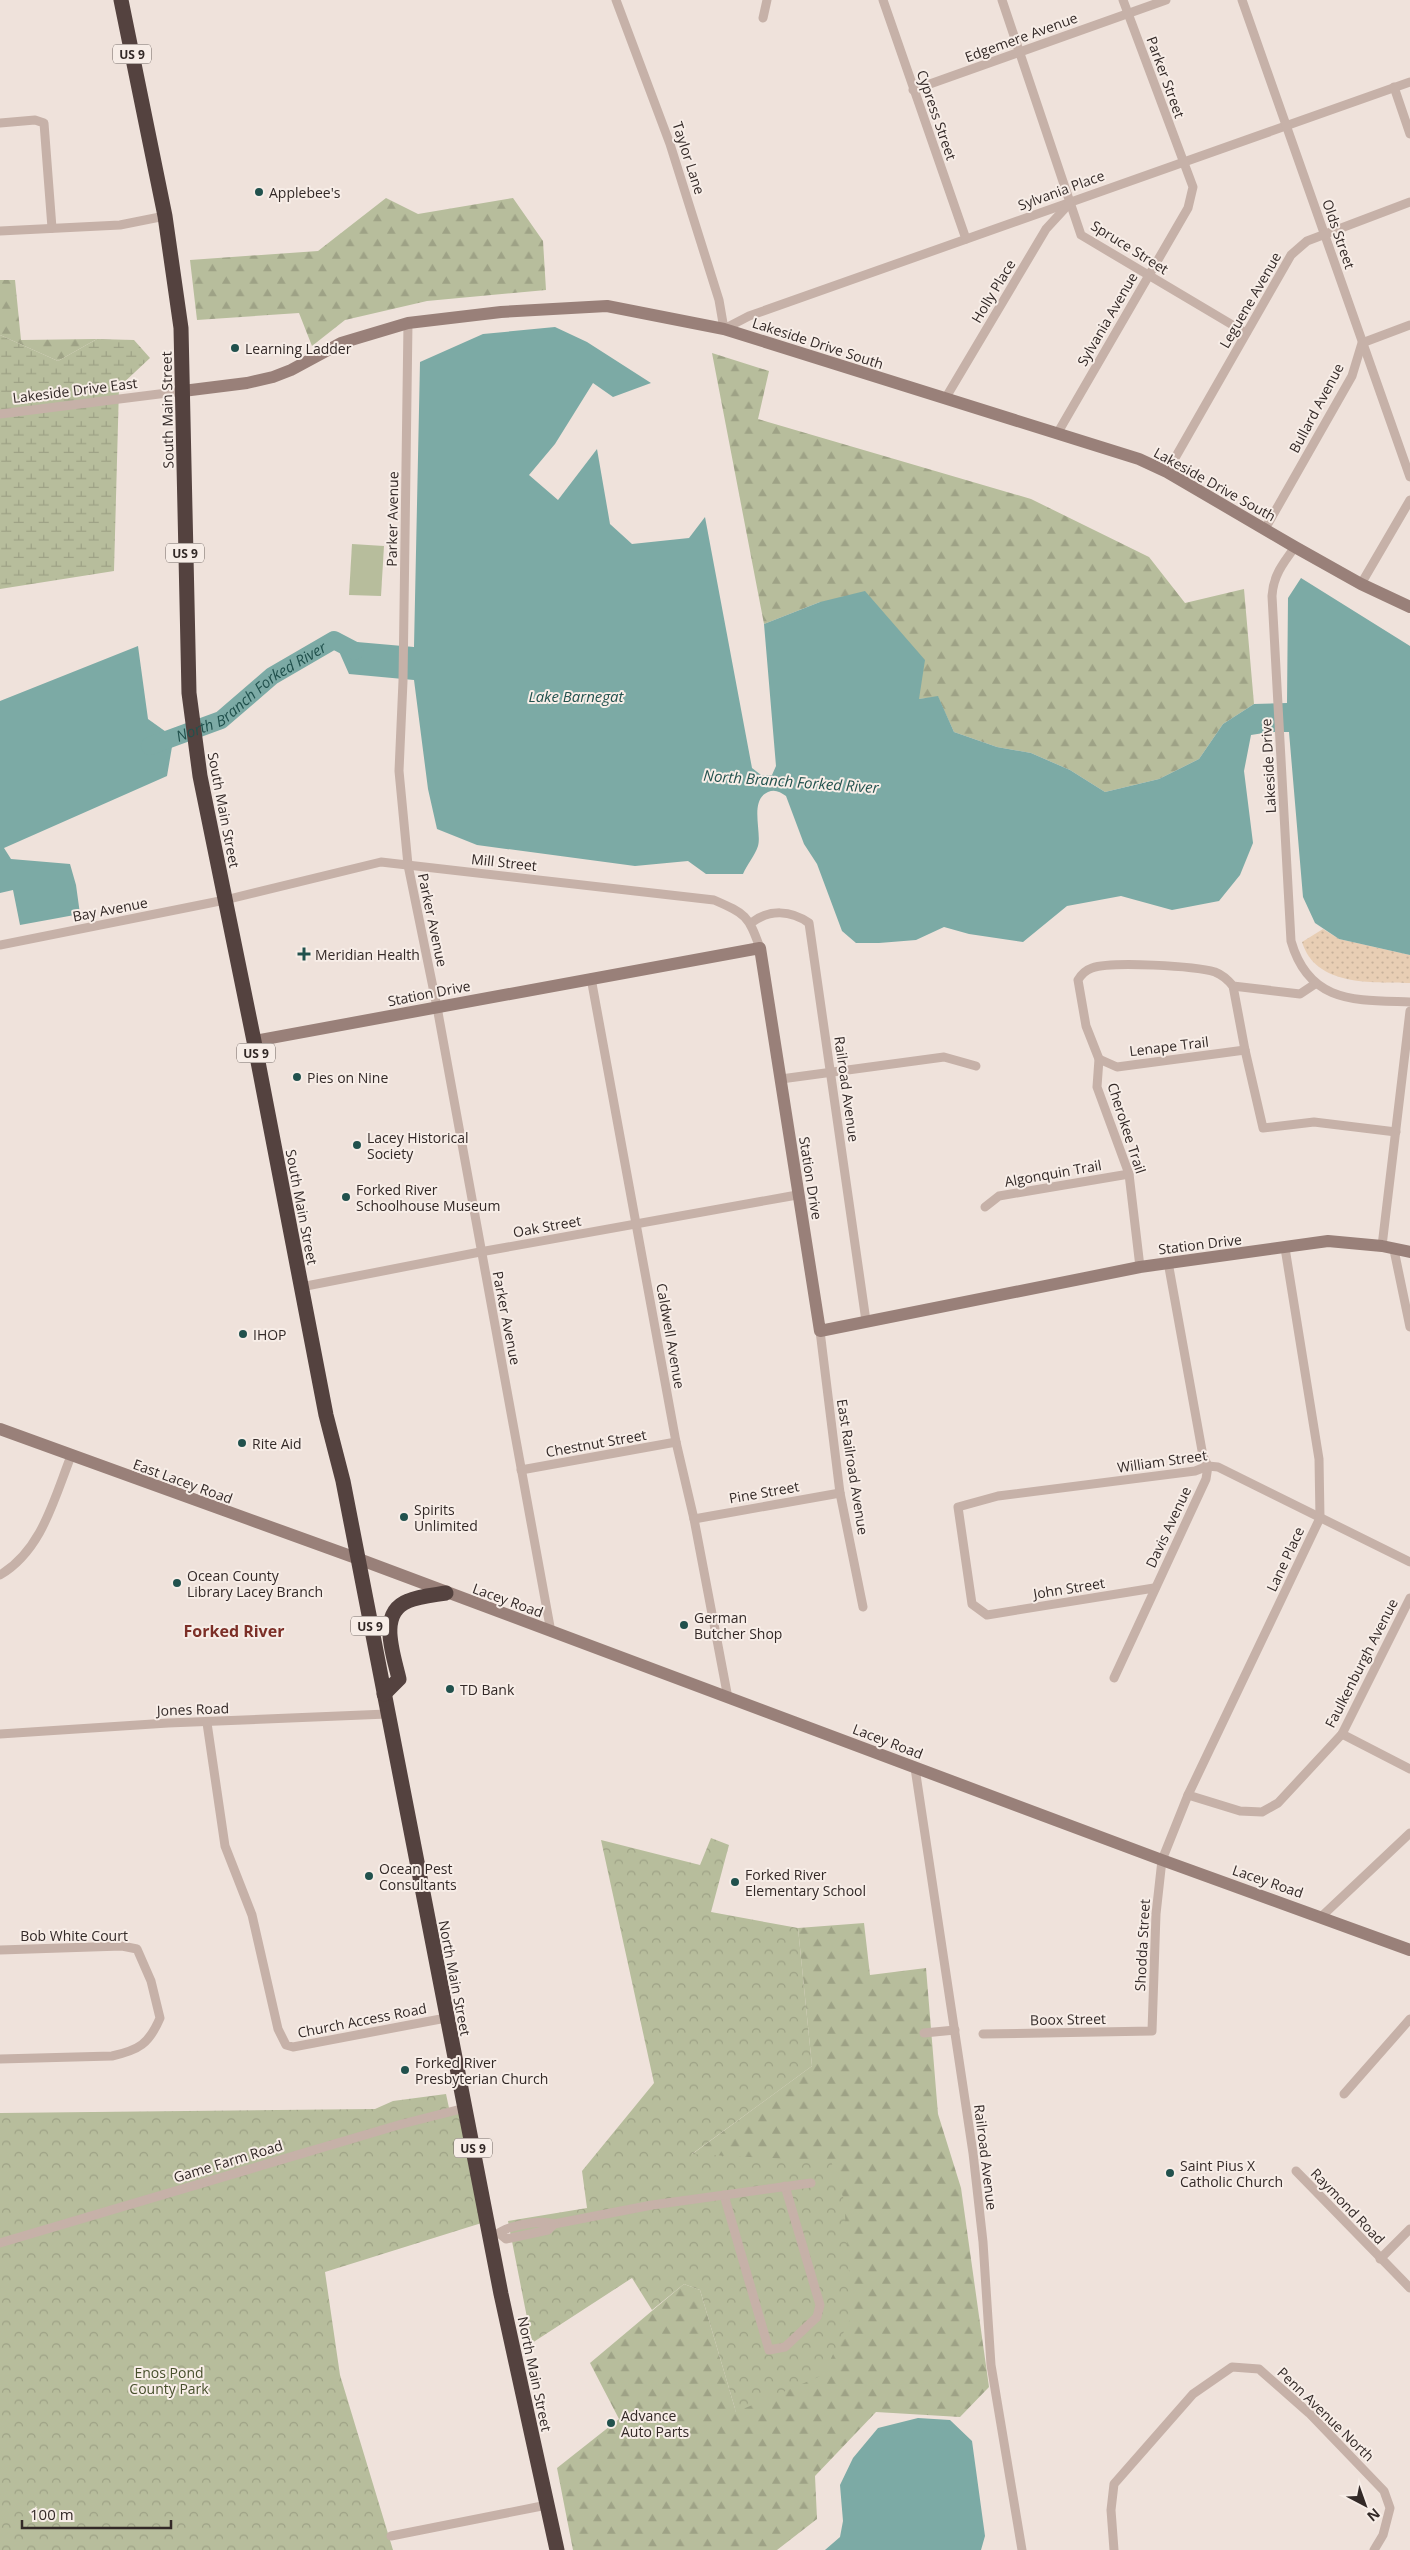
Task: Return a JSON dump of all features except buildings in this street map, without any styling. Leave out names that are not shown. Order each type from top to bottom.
[{"type":"highway","name":"South Main Street","points":[[120,0],[165,216],[181,328],[185,608],[192,715],[198,763],[326,1415],[343,1481],[356,1558]]},
{"type":"highway","name":"North Main Street","points":[[356,1558],[446,2018],[495,2235],[557,2550]]},
{"type":"highway","points":[[384,1694],[399,1679],[390,1638],[390,1623],[396,1608],[407,1601],[446,1593]]},
{"type":"street","name":"Taylor Lane","points":[[616,0],[670,144],[719,300],[724,329]]},
{"type":"street","points":[[763,18],[767,0]]},
{"type":"street","name":"Cypress Street","points":[[883,0],[966,239]]},
{"type":"street","name":"Spruce Street","points":[[1002,0],[1071,202],[1080,235],[1246,333]]},
{"type":"street","name":"Parker Street","points":[[1123,0],[1183,164]]},
{"type":"street","name":"Edgemere Avenue","points":[[913,90],[1166,0]]},
{"type":"street","name":"Olds Street","points":[[1242,0],[1410,477]]},
{"type":"street","name":"Sylvania Place","points":[[724,329],[749,316],[1170,166],[1183,164],[1285,125],[1410,82]]},
{"type":"street","points":[[1394,87],[1410,134]]},
{"type":"street","points":[[0,123],[35,120],[44,123],[52,228]]},
{"type":"street","name":"Sylvania Avenue","points":[[1057,434],[1188,208],[1193,187],[1183,164]]},
{"type":"street","name":"Holly Place","points":[[945,399],[1046,229],[1071,202]]},
{"type":"street","name":"Leguene Avenue","points":[[1166,472],[1291,255],[1306,241],[1410,202]]},
{"type":"street","points":[[0,231],[120,225],[165,216]]},
{"type":"street","name":"Lakeside Drive South","points":[[183,390],[247,383],[273,377],[291,370],[341,343],[408,323],[501,312],[607,306],[724,329],[1139,459],[1166,472],[1361,584],[1410,607]]},
{"type":"street","name":"Parker Avenue","points":[[408,323],[404,644],[399,771],[408,865],[437,1006],[480,1252],[551,1632]]},
{"type":"street","points":[[1362,343],[1410,325]]},
{"type":"street","name":"Bullard Avenue","points":[[1265,529],[1352,376],[1362,343]]},
{"type":"street","name":"Lakeside Drive East","points":[[0,414],[183,390]]},
{"type":"street","points":[[1361,584],[1410,500]]},
{"type":"street","name":"Lakeside Drive","points":[[1295,547],[1281,566],[1273,584],[1291,941],[1296,957],[1315,984]]},
{"type":"street","name":"Mill Street","points":[[224,900],[381,862],[714,900],[742,912],[751,922]]},
{"type":"street","name":"Bay Avenue","points":[[0,945],[224,900]]},
{"type":"street","name":"Railroad Avenue","points":[[751,922],[762,915],[784,913],[800,917],[809,923],[866,1321]]},
{"type":"street","points":[[751,922],[760,948]]},
{"type":"street","name":"Station Drive","points":[[254,1041],[760,948],[797,1195],[820,1330],[1168,1262],[1328,1241],[1410,1252]]},
{"type":"street","name":"Cherokee Trail","points":[[1140,1267],[1129,1174],[1097,1087],[1099,1059],[1086,1026],[1078,980],[1091,968],[1105,965],[1163,966],[1214,972],[1225,977],[1234,986],[1300,994],[1315,984]]},
{"type":"street","name":"Caldwell Avenue","points":[[591,978],[676,1442],[694,1519],[728,1698]]},
{"type":"street","points":[[1315,984],[1334,995],[1354,1000],[1410,1002]]},
{"type":"street","points":[[1234,986],[1245,1050],[1263,1128],[1314,1122],[1396,1132]]},
{"type":"street","points":[[1410,1011],[1396,1132],[1388,1248],[1410,1327]]},
{"type":"street","name":"Lenape Trail","points":[[1099,1059],[1117,1066],[1245,1050]]},
{"type":"street","points":[[781,1079],[944,1057],[976,1066]]},
{"type":"street","name":"Algonquin Trail","points":[[985,1207],[999,1196],[1129,1174]]},
{"type":"street","name":"Oak Street","points":[[301,1287],[480,1252],[797,1195]]},
{"type":"street","name":"Lane Place","points":[[1162,1860],[1188,1795],[1320,1518],[1319,1459],[1285,1248]]},
{"type":"street","points":[[1168,1262],[1203,1456],[1208,1466]]},
{"type":"street","name":"East Railroad Avenue","points":[[820,1330],[840,1493],[863,1607]]},
{"type":"street","name":"East Lacey Road","points":[[0,1430],[356,1558]]},
{"type":"street","name":"Chestnut Street","points":[[521,1470],[676,1442]]},
{"type":"street","points":[[0,1576],[22,1559],[36,1540],[71,1456]]},
{"type":"street","name":"William Street","points":[[987,1615],[972,1604],[958,1507],[998,1496],[1195,1471],[1208,1466],[1218,1467],[1410,1562]]},
{"type":"street","name":"Davis Avenue","points":[[1114,1678],[1206,1479],[1208,1466]]},
{"type":"street","name":"Pine Street","points":[[694,1519],[840,1493]]},
{"type":"street","name":"Lacey Road","points":[[356,1558],[1162,1860],[1322,1916],[1410,1950]]},
{"type":"street","name":"John Street","points":[[987,1615],[1154,1588]]},
{"type":"street","name":"Faulkenburgh Avenue","points":[[1188,1795],[1240,1811],[1262,1812],[1278,1803],[1342,1734],[1410,1598]]},
{"type":"street","name":"Jones Road","points":[[0,1734],[168,1723],[207,1723],[388,1714]]},
{"type":"street","name":"Church Access Road","points":[[207,1723],[225,1846],[252,1915],[282,2037],[286,2045],[293,2047],[446,2018]]},
{"type":"street","points":[[1342,1734],[1410,1769]]},
{"type":"street","name":"Railroad Avenue","points":[[915,1768],[955,2030],[983,2242],[991,2366],[1022,2550]]},
{"type":"street","points":[[1322,1916],[1410,1833]]},
{"type":"street","name":"Shodda Street","points":[[1152,2031],[1156,1914],[1162,1860]]},
{"type":"street","name":"Bob White Court","points":[[0,1950],[122,1946],[137,1949],[152,1981],[160,2018],[145,2044],[130,2052],[112,2056],[0,2059]]},
{"type":"street","points":[[1344,2094],[1410,2019]]},
{"type":"street","points":[[924,2033],[955,2030]]},
{"type":"street","name":"Boox Street","points":[[983,2034],[1152,2031]]},
{"type":"street","name":"Game Farm Road","points":[[0,2243],[394,2126],[465,2108]]},
{"type":"street","name":"Raymond Road","points":[[1296,2172],[1410,2288]]},
{"type":"street","points":[[495,2235],[506,2239],[548,2230],[554,2224],[652,2205],[811,2183]]},
{"type":"street","points":[[724,2195],[769,2350],[785,2347],[817,2317],[820,2305],[785,2186]]},
{"type":"street","name":"Raymond Road","points":[[1380,2259],[1410,2230]]},
{"type":"street","name":"Penn Avenue North","points":[[1114,2550],[1111,2510],[1114,2484],[1192,2394],[1232,2368],[1260,2369],[1309,2413],[1384,2491],[1390,2508],[1383,2535],[1374,2550]]},
{"type":"street","points":[[391,2536],[547,2504]]},
{"type":"green space","points":[[386,198],[418,214],[513,198],[543,241],[546,290],[427,301],[345,320],[312,346],[299,313],[197,320],[190,260],[318,251]]},
{"type":"green space","points":[[0,280],[15,280],[21,340],[97,339],[58,361],[0,335]]},
{"type":"green space","points":[[0,335],[58,361],[97,339],[134,340],[150,358],[119,387],[114,571],[0,589]]},
{"type":"green space","points":[[712,353],[769,371],[758,419],[1031,499],[1149,557],[1185,603],[1244,589],[1254,704],[1223,724],[1199,759],[1159,779],[1105,792],[1070,770],[1031,753],[997,747],[954,732],[938,697],[919,699],[820,602],[764,624]]},
{"type":"green space","points":[[352,544],[384,546],[381,596],[349,595]]},
{"type":"green space","points":[[711,1838],[729,1845],[711,1912],[798,1928],[812,2066],[692,2154],[831,2161],[844,2200],[852,2315],[823,2375],[736,2412],[700,2290],[684,2284],[652,2310],[632,2278],[532,2343],[508,2221],[587,2208],[582,2171],[654,2083],[601,1840],[700,1865]]},
{"type":"green space","points":[[864,1923],[870,1975],[926,1968],[938,2114],[961,2188],[989,2387],[960,2417],[876,2412],[815,2476],[817,2519],[777,2550],[573,2550],[557,2468],[619,2419],[590,2363],[684,2284],[700,2290],[736,2412],[691,2155],[812,2066],[798,1928]]},
{"type":"green space","name":"Enos Pond County Park","points":[[446,2094],[449,2108],[465,2108],[488,2221],[325,2272],[340,2375],[393,2550],[0,2550],[0,2113],[375,2109],[393,2101]]},
{"type":"sand","points":[[1323,929],[1339,939],[1410,955],[1410,983],[1347,979],[1319,967],[1309,957],[1302,942]]},
{"type":"water","name":"Lake Barnegat","points":[[555,327],[587,342],[651,383],[613,397],[593,383],[555,444],[529,475],[558,500],[597,449],[610,524],[632,544],[689,538],[705,517],[752,768],[761,775],[772,775],[776,766],[764,624],[820,602],[865,591],[925,660],[919,699],[938,696],[954,732],[997,747],[1031,753],[1070,770],[1105,792],[1159,779],[1199,759],[1223,724],[1254,704],[1287,703],[1288,598],[1301,578],[1410,646],[1410,955],[1339,939],[1315,923],[1303,897],[1289,732],[1251,735],[1244,771],[1253,843],[1240,875],[1219,901],[1172,910],[1121,896],[1067,906],[1023,942],[969,934],[944,927],[916,940],[856,943],[842,931],[817,864],[804,844],[786,796],[775,791],[768,792],[762,796],[759,802],[757,817],[758,846],[743,874],[706,874],[688,861],[635,866],[477,845],[437,829],[428,789],[414,680],[349,674],[334,640],[414,647],[420,362],[483,334]]},
{"type":"water","points":[[138,646],[148,719],[169,734],[173,741],[167,776],[4,848],[11,859],[70,864],[76,885],[80,914],[20,925],[13,890],[0,893],[0,701]]},
{"type":"water","points":[[918,2418],[950,2420],[972,2441],[985,2536],[981,2550],[825,2550],[840,2537],[843,2521],[840,2485],[853,2458],[878,2428]]},
{"type":"waterway","name":"North Branch Forked River","points":[[150,746],[221,720],[272,676],[334,640],[355,651]]},
{"type":"place","name":"Applebee's","points":[[259,192]]},
{"type":"place","name":"Learning Ladder","points":[[235,348]]},
{"type":"place","name":"Meridian Health","points":[[304,954]]},
{"type":"place","name":"Pies on Nine","points":[[297,1077]]},
{"type":"place","name":"Lacey Historical Society","points":[[357,1145]]},
{"type":"place","name":"Forked River Schoolhouse Museum","points":[[346,1197]]},
{"type":"place","name":"IHOP","points":[[243,1334]]},
{"type":"place","name":"Rite Aid","points":[[242,1443]]},
{"type":"place","name":"Spirits Unlimited","points":[[404,1517]]},
{"type":"place","name":"Ocean County Library Lacey Branch","points":[[177,1583]]},
{"type":"place","name":"German Butcher Shop","points":[[684,1625]]},
{"type":"place","name":"TD Bank","points":[[450,1689]]},
{"type":"place","name":"Ocean Pest Consultants","points":[[369,1876]]},
{"type":"place","name":"Forked River Elementary School","points":[[735,1882]]},
{"type":"place","name":"Forked River Presbyterian Church","points":[[405,2070]]},
{"type":"place","name":"Saint Pius X Catholic Church","points":[[1170,2173]]},
{"type":"place","name":"Advance Auto Parts","points":[[611,2423]]},
{"type":"district","name":"Forked River","points":[[234,1631]]}]
